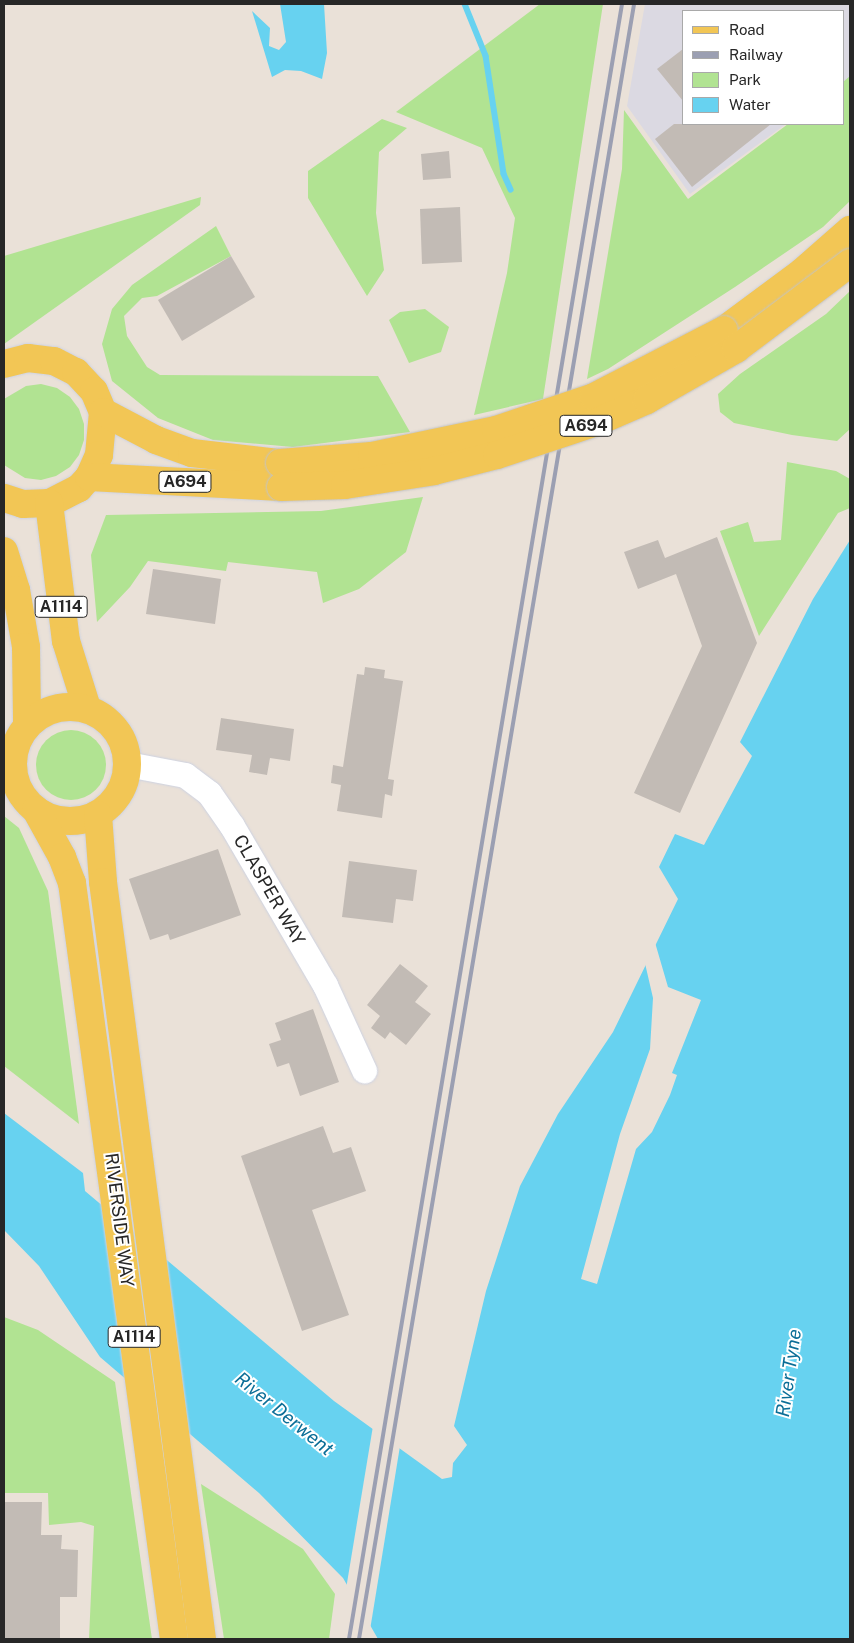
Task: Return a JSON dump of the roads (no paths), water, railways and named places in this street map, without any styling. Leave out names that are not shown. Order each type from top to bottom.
[{"type":"main road","name":"A694","points":[[103,412],[156,440],[192,452],[281,475],[345,485],[434,470],[498,455],[599,421],[647,400],[736,349],[844,247]]},
{"type":"main road","points":[[4,364],[28,358],[54,361],[76,372],[94,391],[103,412],[99,454],[89,477],[79,488],[49,503],[23,504],[4,498]]},
{"type":"main road","name":"A694","points":[[89,477],[281,475]]},
{"type":"main road","name":"A1114","points":[[49,503],[66,641],[87,708]]},
{"type":"main road","name":"A1114","points":[[4,551],[16,590],[26,647],[27,723],[17,741],[11,771],[22,795],[36,810],[56,820],[78,820],[98,815]]},
{"type":"main road","points":[[27,723],[45,712],[67,705],[87,708],[105,718],[119,735],[127,764],[120,794],[98,815]]},
{"type":"main road","name":"RIVERSIDE WAY","points":[[36,810],[62,856],[72,883],[107,1129],[174,1639]]},
{"type":"main road","name":"RIVERSIDE WAY","points":[[98,815],[102,882],[136,1127],[202,1639]]},
{"type":"street","name":"CLASPER WAY","points":[[127,764],[185,775],[209,793],[232,826],[325,985],[364,1070]]},
{"type":"water","points":[[280,4],[324,4],[327,53],[322,79],[301,71],[285,70],[272,77],[252,11],[270,28],[269,46],[279,50],[286,42]]},
{"type":"water","points":[[850,540],[850,1639],[378,1639],[343,1578],[259,1493],[100,1357],[39,1266],[4,1230],[4,1113],[83,1173],[85,1191],[334,1401],[442,1479],[452,1477],[453,1463],[467,1445],[454,1426],[486,1291],[520,1186],[558,1114],[613,1032],[678,899],[659,867],[675,834],[704,845],[752,756],[740,742],[813,599]]},
{"type":"waterway","points":[[465,4],[486,56],[504,174],[511,190]]},
{"type":"railway","points":[[349,1639],[622,4]]},
{"type":"railway","points":[[359,1639],[634,4]]},
{"type":"water label","name":"River Tyne","points":[[789,1373]]},
{"type":"water label","name":"River Derwent","points":[[284,1414]]}]
